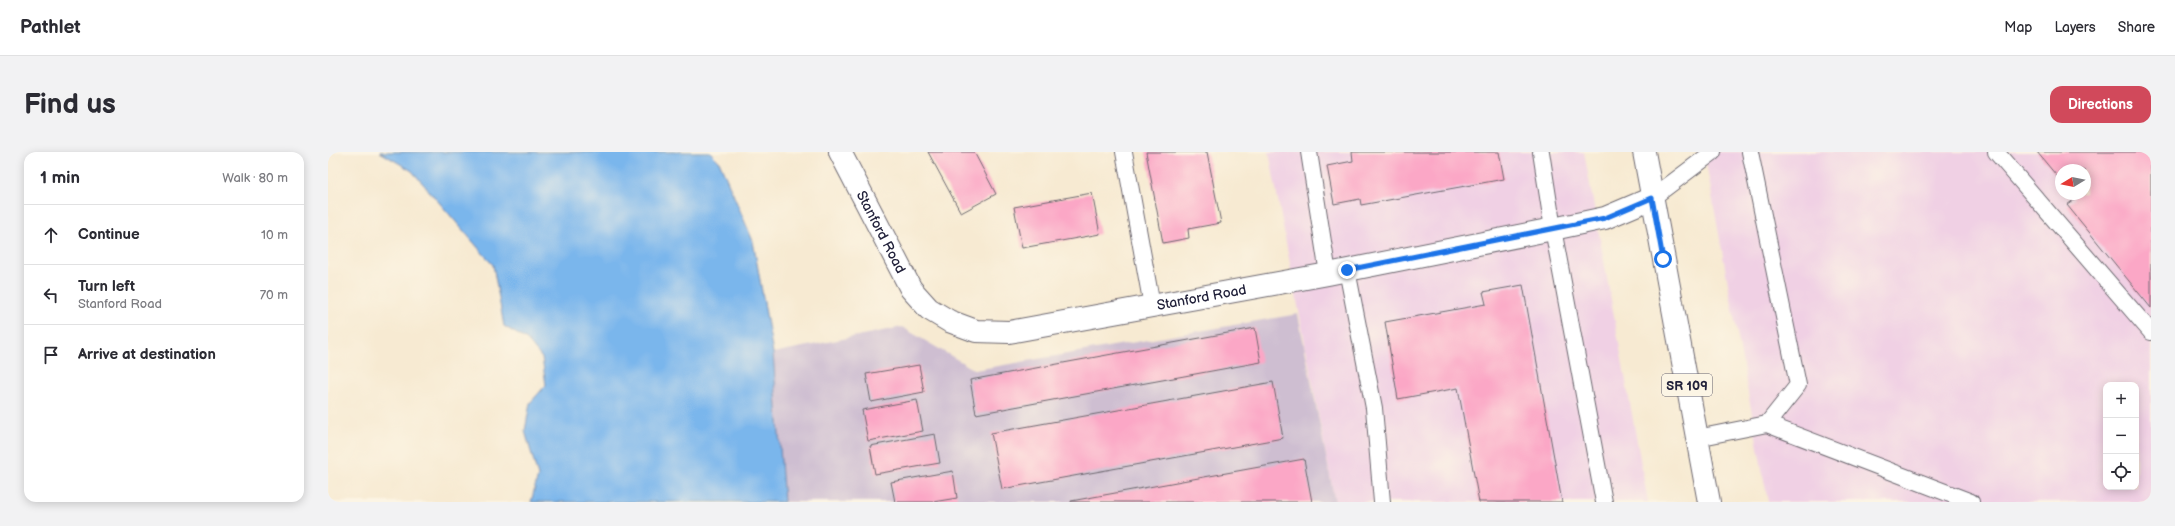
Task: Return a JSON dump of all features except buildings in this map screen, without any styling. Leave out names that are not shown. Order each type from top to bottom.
[{"type":"street","name":"Stanford Road","points":[[840,152],[912,289],[930,309],[949,321],[976,331],[1009,332],[1337,272],[1605,218],[1652,198]]},
{"type":"street","name":"SR 109","points":[[1644,152],[1710,502]]},
{"type":"lane","points":[[1124,152],[1152,306]]},
{"type":"lane","points":[[1309,152],[1337,272],[1374,408],[1382,502]]},
{"type":"lane","points":[[1541,152],[1553,229],[1604,502]]},
{"type":"lane","points":[[1652,198],[1713,152]]},
{"type":"lane","points":[[1750,152],[1798,384],[1767,424]]},
{"type":"lane","points":[[1996,152],[2151,332]]},
{"type":"lane","points":[[1697,438],[1767,424],[1971,502]]},
{"type":"shaded area","points":[[1269,152],[1584,152],[1648,502],[1335,502]]},
{"type":"shaded area","points":[[1704,152],[2151,152],[2151,502],[1768,502]]},
{"type":"shaded area","points":[[1298,314],[1335,502],[784,502],[773,353],[902,327],[975,370]]},
{"type":"water","points":[[380,152],[710,152],[719,161],[753,241],[773,353],[784,502],[531,502],[538,476],[525,431],[530,403],[546,385],[542,358],[527,340],[504,326],[493,265],[412,171]]},
{"type":"route","points":[[1347,270],[1605,218],[1652,198],[1663,259]]}]
